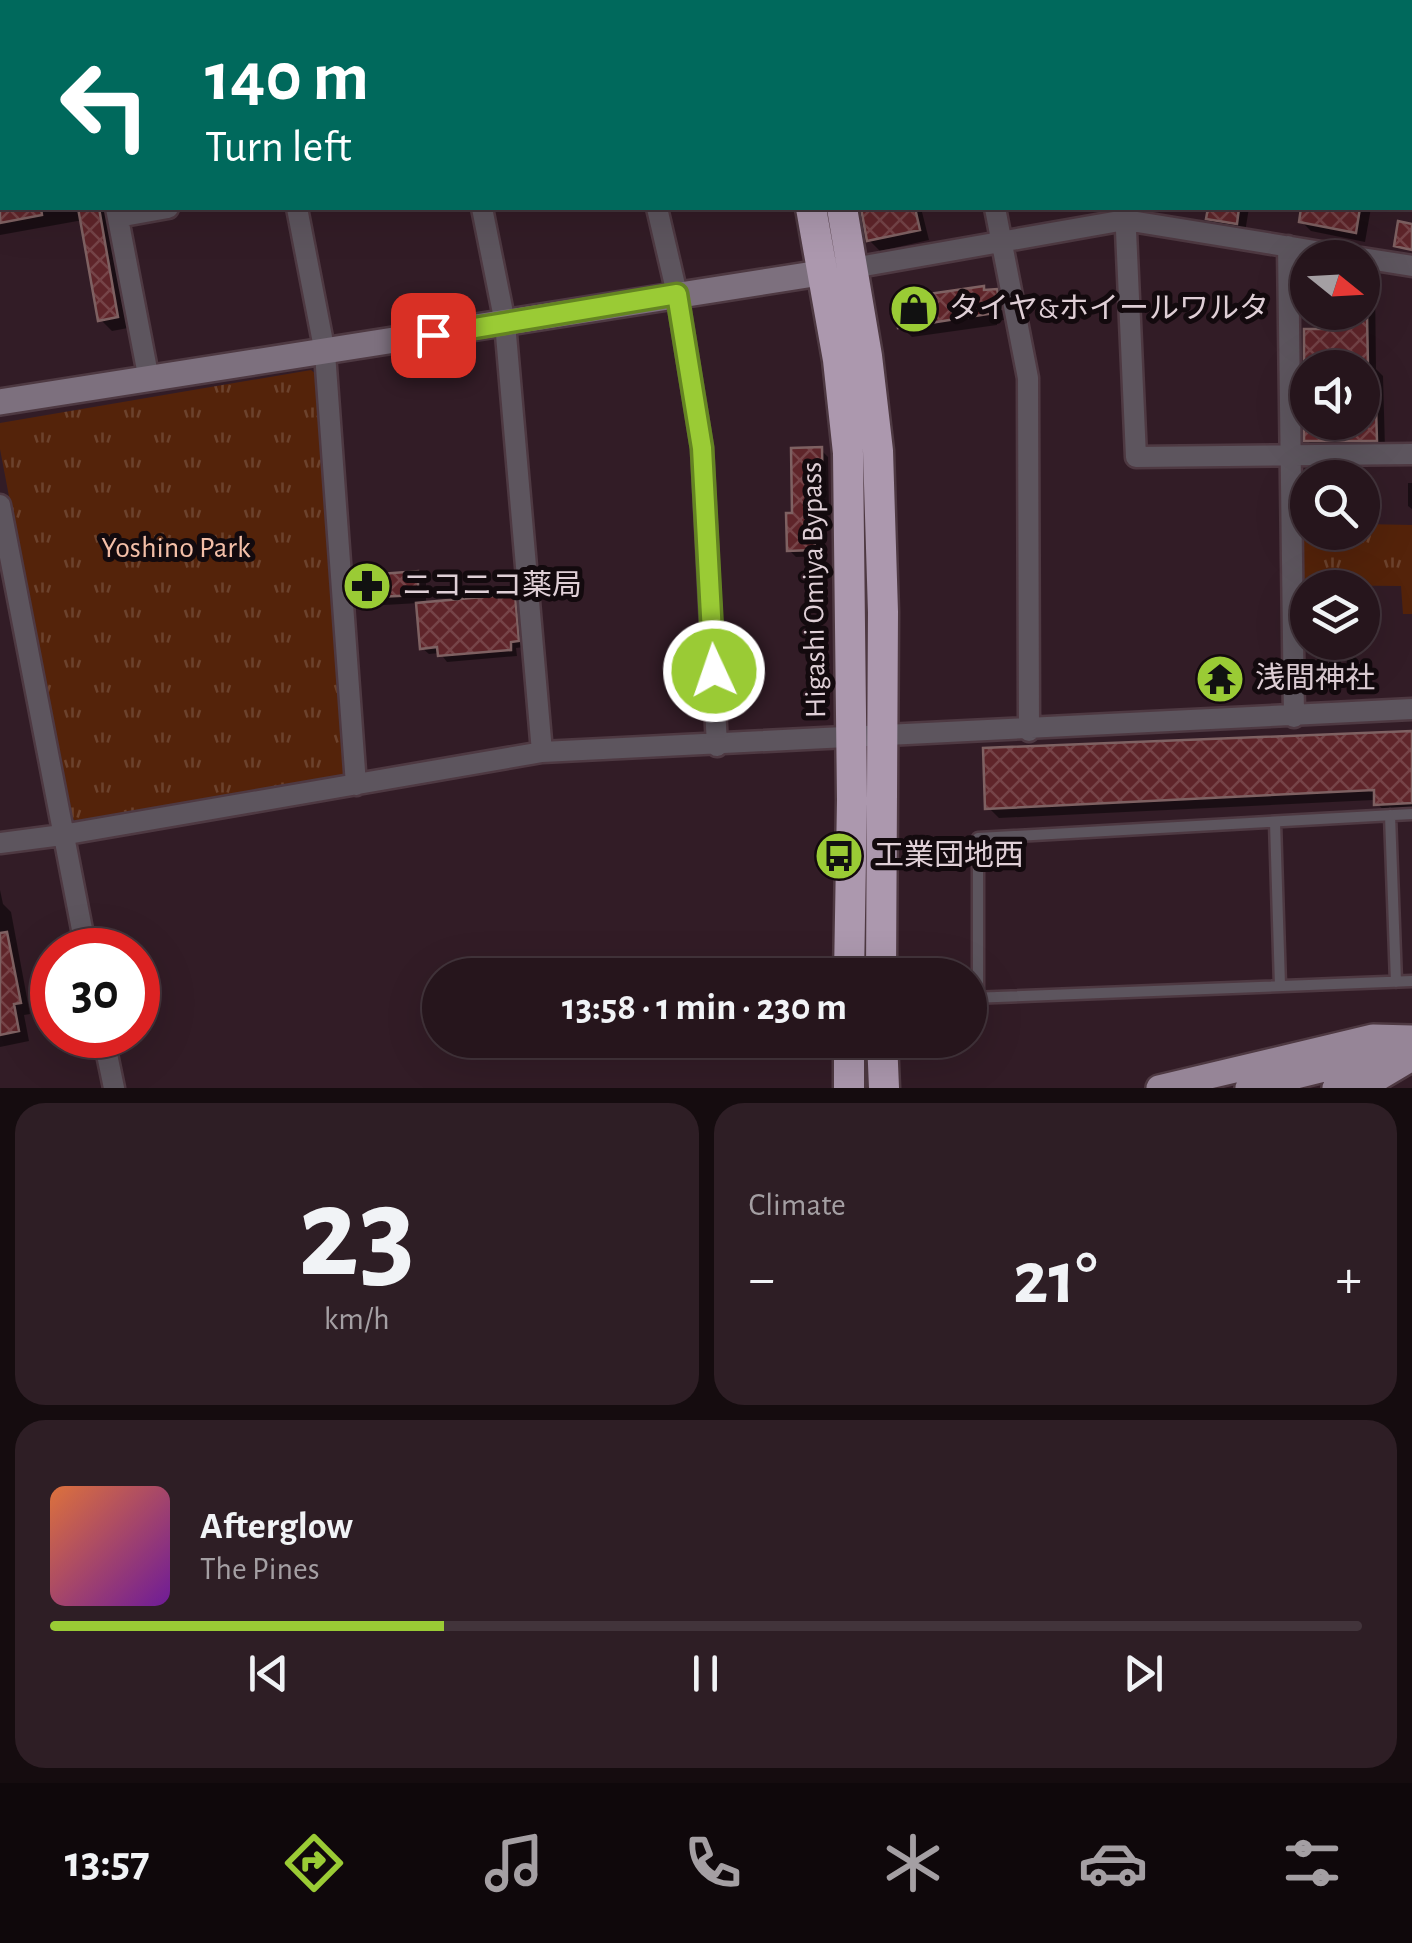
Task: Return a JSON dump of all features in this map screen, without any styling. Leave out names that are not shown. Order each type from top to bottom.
[{"type":"highway","name":"Higashi Omiya Bypass","points":[[811,210],[838,360],[848,453],[852,739],[849,958]]},
{"type":"highway","points":[[842,210],[878,451],[883,738],[881,958]]},
{"type":"highway","points":[[849,1058],[849,1088]]},
{"type":"highway","points":[[883,1058],[884,1088]]},
{"type":"main road","points":[[1160,1088],[1374,1037],[1412,1038]]},
{"type":"main road","points":[[1248,1088],[1412,1048]]},
{"type":"main road","points":[[1335,1088],[1380,1077],[1412,1058]]},
{"type":"street","points":[[142,210],[117,212],[149,380]]},
{"type":"street","points":[[298,210],[325,353],[356,785]]},
{"type":"street","points":[[482,210],[505,324],[542,752]]},
{"type":"street","points":[[656,210],[677,294],[702,448],[717,746]]},
{"type":"street","points":[[995,210],[1028,378],[1028,730]]},
{"type":"street","points":[[1125,214],[1136,457],[1412,454]]},
{"type":"street","points":[[0,402],[854,268],[1125,214],[1288,246],[1294,717]]},
{"type":"street","points":[[1380,261],[1412,266]]},
{"type":"street","points":[[0,505],[81,928]]},
{"type":"street","points":[[0,843],[62,836],[542,752],[1412,710]]},
{"type":"street","points":[[108,1058],[114,1088]]},
{"type":"lane","points":[[975,958],[978,838],[1412,814]]},
{"type":"lane","points":[[1390,816],[1396,982]]},
{"type":"lane","points":[[1275,822],[1280,986]]},
{"type":"lane","points":[[987,997],[1412,981]]},
{"type":"green space","name":"Yoshino Park","points":[[311,370],[317,375],[349,770],[343,777],[77,822],[70,817],[0,449],[0,423]]},
{"type":"green space","points":[[1380,524],[1412,525],[1412,614],[1403,614],[1401,586],[1380,586],[1380,570],[1301,570],[1300,550],[1380,550]]},
{"type":"building","points":[[0,210],[41,210],[42,215],[0,223]]},
{"type":"building","points":[[78,210],[99,210],[118,317],[98,321]]},
{"type":"building","points":[[861,210],[915,210],[920,230],[867,241]]},
{"type":"building","points":[[1208,210],[1239,210],[1237,224],[1206,219]]},
{"type":"building","points":[[1301,210],[1360,210],[1356,233],[1299,222]]},
{"type":"building","points":[[1398,221],[1412,224],[1412,250],[1394,246]]},
{"type":"building","points":[[984,286],[984,290],[997,289],[1001,309],[898,328],[894,299]]},
{"type":"building","points":[[1304,330],[1367,330],[1368,350],[1304,350]]},
{"type":"building","points":[[1377,440],[1377,441],[1304,441]]},
{"type":"building","points":[[822,447],[823,505],[813,505],[815,550],[787,551],[786,513],[792,513],[791,448]]},
{"type":"building","points":[[418,571],[418,595],[356,598],[355,576]]},
{"type":"building","points":[[515,594],[519,641],[511,642],[511,650],[438,656],[437,647],[420,649],[416,603]]},
{"type":"building","points":[[1412,731],[1412,803],[1374,805],[1374,790],[985,809],[983,748]]},
{"type":"building","points":[[7,932],[21,1003],[14,1004],[19,1031],[0,1035],[0,933]]},
{"type":"place","name":"タイヤ&ホイールワルタ","points":[[914,309]]},
{"type":"place","name":"ニコニコ薬局","points":[[367,586]]},
{"type":"place","name":"浅間神社","points":[[1220,679]]},
{"type":"place","name":"工業団地西","points":[[839,856]]},
{"type":"route","points":[[433,335],[677,294],[702,448],[714,671]]}]
